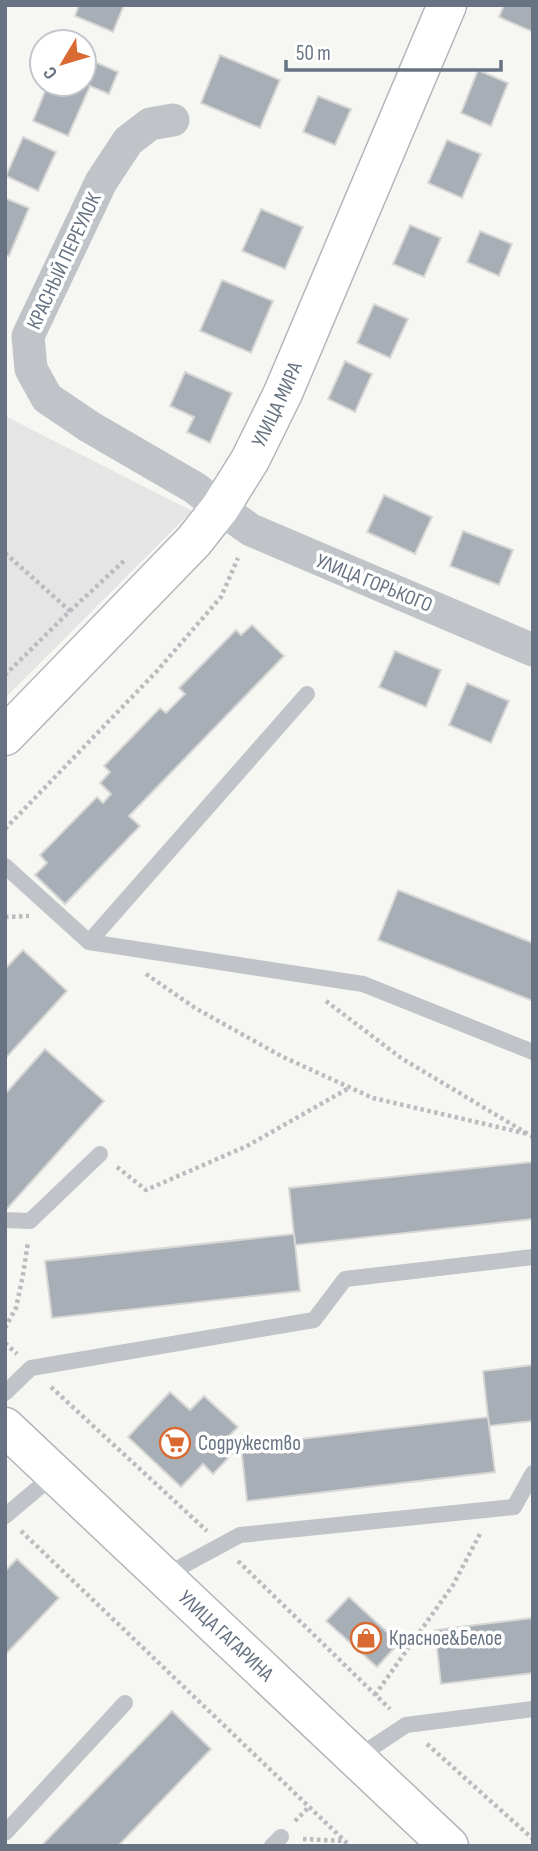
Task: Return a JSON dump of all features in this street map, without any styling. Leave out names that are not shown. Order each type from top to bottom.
[{"type":"main road","name":"УЛИЦА МИРА","points":[[5,736],[164,573],[220,508],[250,460],[283,394],[447,5]]},
{"type":"main road","name":"УЛИЦА ГАГАРИНА","points":[[5,1427],[449,1846]]},
{"type":"street","name":"КРАСНЫЙ ПЕРЕУЛОК","points":[[173,120],[150,124],[128,141],[101,182],[28,336],[31,369],[47,398],[90,427],[195,488],[220,508]]},
{"type":"street","name":"УЛИЦА ГОРЬКОГО","points":[[220,508],[251,530],[533,650]]},
{"type":"lane","points":[[89,942],[307,694]]},
{"type":"lane","points":[[5,866],[89,942],[363,984],[533,1052]]},
{"type":"lane","points":[[5,1220],[30,1221],[100,1154]]},
{"type":"lane","points":[[5,1393],[30,1368],[314,1320],[345,1279],[533,1257]]},
{"type":"lane","points":[[164,1576],[240,1535],[514,1507],[533,1473]]},
{"type":"lane","points":[[10,1520],[55,1474]]},
{"type":"lane","points":[[5,1833],[125,1703]]},
{"type":"lane","points":[[356,1758],[406,1725],[533,1709]]},
{"type":"path","points":[[5,553],[70,611]]},
{"type":"path","points":[[5,829],[157,671],[221,597],[240,553]]},
{"type":"path","points":[[5,675],[132,554]]},
{"type":"path","points":[[143,973],[195,1008],[283,1057],[373,1098],[531,1135]]},
{"type":"path","points":[[290,973],[401,1058],[531,1135]]},
{"type":"path","points":[[100,1154],[146,1190],[247,1146],[349,1087]]},
{"type":"path","points":[[5,1328],[16,1308],[30,1221]]},
{"type":"path","points":[[5,1343],[221,1544],[406,1725],[533,1839]]},
{"type":"path","points":[[375,1695],[453,1585],[493,1509]]},
{"type":"path","points":[[10,1520],[350,1846]]},
{"type":"path","points":[[277,1841],[345,1841]]},
{"type":"shaded area","points":[[5,416],[192,511],[5,698]]},
{"type":"building","points":[[79,5],[124,5],[113,32],[75,16]]},
{"type":"building","points":[[504,5],[533,5],[533,32],[499,17]]},
{"type":"building","points":[[220,55],[280,80],[260,128],[201,103]]},
{"type":"building","points":[[98,63],[118,72],[109,94],[98,89]]},
{"type":"building","points":[[478,70],[508,83],[491,126],[461,113]]},
{"type":"building","points":[[318,96],[351,109],[335,145],[303,132]]},
{"type":"building","points":[[42,98],[85,98],[68,136],[33,121]]},
{"type":"building","points":[[23,137],[56,152],[38,191],[6,176]]},
{"type":"building","points":[[447,140],[481,154],[462,198],[428,183]]},
{"type":"building","points":[[5,198],[29,208],[9,256],[5,255]]},
{"type":"building","points":[[261,209],[303,227],[285,269],[242,251]]},
{"type":"building","points":[[410,225],[441,238],[424,277],[393,264]]},
{"type":"building","points":[[480,231],[512,244],[499,276],[467,262]]},
{"type":"building","points":[[222,280],[273,301],[251,353],[200,331]]},
{"type":"building","points":[[374,304],[408,319],[390,358],[357,343]]},
{"type":"building","points":[[345,361],[372,374],[355,412],[328,399]]},
{"type":"building","points":[[185,372],[232,393],[210,443],[187,432],[194,417],[170,406]]},
{"type":"building","points":[[384,495],[432,517],[415,554],[367,532]]},
{"type":"building","points":[[463,531],[513,550],[499,585],[450,566]]},
{"type":"building","points":[[252,625],[284,656],[129,816],[140,826],[65,904],[35,875],[47,863],[40,855],[97,797],[103,803],[111,794],[100,783],[110,772],[104,766],[160,708],[166,713],[185,694],[179,688],[236,630],[241,635]]},
{"type":"building","points":[[395,651],[441,670],[426,707],[379,687]]},
{"type":"building","points":[[467,683],[509,701],[491,743],[449,725]]},
{"type":"building","points":[[398,890],[533,943],[533,1001],[378,940]]},
{"type":"building","points":[[23,950],[67,991],[5,1059],[5,969]]},
{"type":"building","points":[[45,1049],[104,1101],[5,1211],[5,1094]]},
{"type":"building","points":[[532,1162],[533,1219],[295,1245],[289,1188]]},
{"type":"building","points":[[294,1234],[300,1291],[52,1318],[45,1261]]},
{"type":"building","points":[[533,1365],[533,1421],[489,1426],[483,1371]]},
{"type":"building","points":[[170,1392],[190,1410],[204,1396],[238,1427],[223,1442],[234,1452],[213,1474],[203,1464],[181,1487],[128,1437]]},
{"type":"building","points":[[488,1417],[495,1472],[247,1501],[241,1446]]},
{"type":"building","points":[[17,1559],[59,1598],[5,1655],[5,1571]]},
{"type":"building","points":[[349,1597],[399,1643],[377,1667],[326,1621]]},
{"type":"building","points":[[533,1618],[533,1673],[441,1684],[435,1630]]},
{"type":"building","points":[[172,1711],[211,1749],[118,1846],[41,1846]]},
{"type":"place","name":"Содружество","points":[[175,1443]]},
{"type":"place","name":"Красное&Белое","points":[[366,1638]]}]
